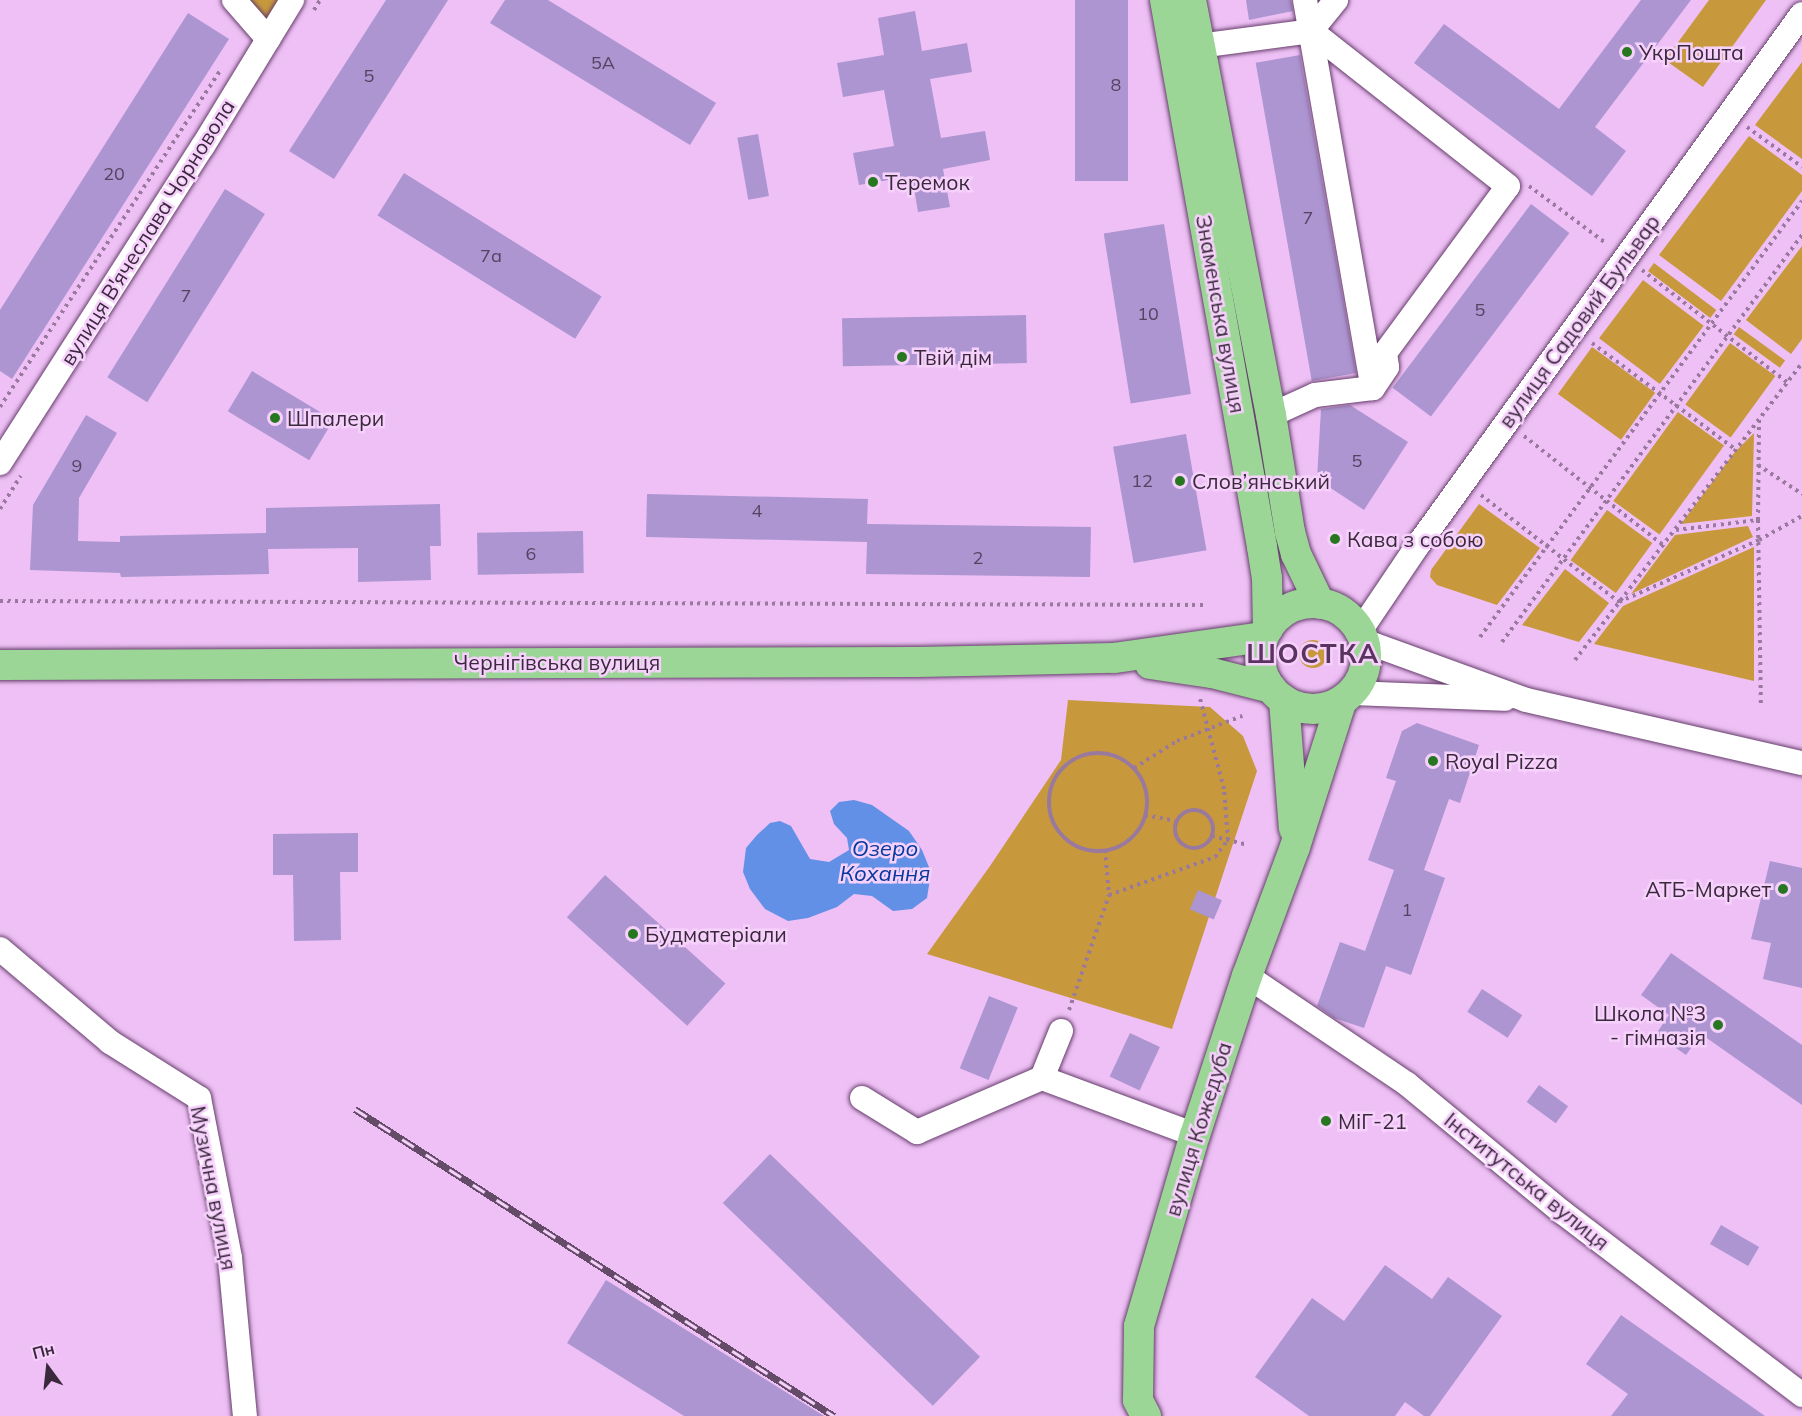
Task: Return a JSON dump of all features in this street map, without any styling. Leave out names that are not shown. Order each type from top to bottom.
[{"type":"main road","name":"Знаменська вулиця","points":[[1165,0],[1267,578],[1266,633]]},
{"type":"main road","name":"Знаменська вулиця","points":[[1191,0],[1198,46],[1271,415],[1290,532],[1296,554],[1320,604]]},
{"type":"main road","points":[[1305,604],[1320,604],[1343,613],[1362,636],[1366,663],[1358,684],[1347,696],[1313,709],[1277,694],[1261,663],[1266,633],[1277,617],[1305,604]]},
{"type":"main road","name":"Чернігівська вулиця","points":[[0,666],[917,662],[1114,658],[1266,633]]},
{"type":"main road","name":"Чернігівська вулиця","points":[[1114,658],[1212,673],[1277,694]]},
{"type":"main road","name":"вулиця Кожедуба","points":[[1277,694],[1290,753],[1295,847]]},
{"type":"main road","name":"вулиця Кожедуба","points":[[1146,1416],[1138,1400],[1138,1326],[1195,1135],[1247,976],[1295,847],[1347,696]]},
{"type":"street","points":[[234,0],[268,39]]},
{"type":"street","name":"вулиця В'ячеслава Чорновола","points":[[0,463],[292,0]]},
{"type":"street","points":[[1305,0],[1373,388]]},
{"type":"street","points":[[1198,46],[1311,31],[1336,0]]},
{"type":"street","name":"вулиця Садовий Бульвар","points":[[1362,636],[1464,481],[1802,14]]},
{"type":"street","points":[[1271,415],[1315,395],[1373,388],[1387,367],[1385,353],[1508,186],[1311,31]]},
{"type":"street","points":[[1362,636],[1526,700],[1802,763]]},
{"type":"street","points":[[1347,696],[1526,700]]},
{"type":"street","name":"Музична вулиця","points":[[0,949],[110,1042],[199,1098],[230,1258],[244,1416]]},
{"type":"street","name":"Інститутська вулиця","points":[[1247,976],[1407,1084],[1562,1212],[1802,1395]]},
{"type":"street","points":[[1042,1078],[1061,1031]]},
{"type":"street","points":[[862,1098],[917,1132],[1042,1078],[1195,1135]]},
{"type":"path","points":[[0,407],[226,60]]},
{"type":"path","points":[[1730,114],[1802,167]]},
{"type":"path","points":[[1508,186],[1526,184],[1788,382]]},
{"type":"path","points":[[1480,637],[1713,325],[1802,201]]},
{"type":"path","points":[[1502,642],[1802,235]]},
{"type":"path","points":[[1574,329],[1736,450]]},
{"type":"path","points":[[1575,660],[1802,363]]},
{"type":"path","points":[[1759,419],[1761,704]]},
{"type":"path","points":[[1506,422],[1605,502],[1663,545]]},
{"type":"path","points":[[1758,465],[1802,494]]},
{"type":"path","points":[[1464,481],[1619,602]]},
{"type":"path","points":[[1619,602],[1759,540],[1802,516]]},
{"type":"path","points":[[1675,530],[1758,520]]},
{"type":"path","points":[[0,601],[1204,605]]},
{"type":"path","points":[[1109,895],[1215,856],[1228,840],[1224,789],[1198,692]]},
{"type":"path","points":[[1134,768],[1177,741],[1209,731],[1242,716]]},
{"type":"path","points":[[1087,753],[1113,755],[1134,768],[1146,790],[1145,815],[1132,837],[1122,844],[1105,850],[1085,849],[1062,836],[1050,814],[1050,788],[1064,765],[1087,753]]},
{"type":"path","points":[[1192,809],[1202,811],[1210,817],[1213,826],[1212,836],[1206,844],[1197,848],[1188,848],[1179,841],[1174,831],[1176,821],[1183,813],[1192,809]]},
{"type":"path","points":[[1145,815],[1176,821]]},
{"type":"path","points":[[1212,836],[1245,844]]},
{"type":"path","points":[[1061,1031],[1109,895],[1105,850]]},
{"type":"shaded area","points":[[234,0],[292,0],[268,39]]},
{"type":"shaded area","points":[[1709,0],[1766,0],[1703,87],[1665,60]]},
{"type":"shaded area","points":[[1802,62],[1802,159],[1755,125]]},
{"type":"shaded area","points":[[1749,136],[1802,175],[1802,191],[1721,301],[1659,255]]},
{"type":"shaded area","points":[[1802,246],[1802,339],[1791,354],[1746,320]]},
{"type":"shaded area","points":[[1654,263],[1716,310],[1710,318],[1648,271]]},
{"type":"shaded area","points":[[1643,280],[1704,326],[1660,384],[1599,338]]},
{"type":"shaded area","points":[[1739,327],[1785,361],[1780,368],[1734,334]]},
{"type":"shaded area","points":[[1730,343],[1775,376],[1731,437],[1685,404]]},
{"type":"shaded area","points":[[1592,347],[1655,393],[1621,440],[1558,394]]},
{"type":"shaded area","points":[[1678,412],[1724,446],[1659,534],[1613,501]]},
{"type":"shaded area","points":[[1754,433],[1752,516],[1681,524],[1734,453]]},
{"type":"shaded area","points":[[1479,504],[1540,548],[1497,605],[1437,585],[1430,577],[1431,570]]},
{"type":"shaded area","points":[[1607,510],[1652,543],[1616,593],[1571,560]]},
{"type":"shaded area","points":[[1748,526],[1753,537],[1631,594],[1675,535]]},
{"type":"shaded area","points":[[1754,547],[1754,681],[1594,644],[1623,606]]},
{"type":"shaded area","points":[[1565,569],[1609,603],[1579,642],[1522,625]]},
{"type":"shaded area","points":[[1313,640],[1323,644],[1327,654],[1323,664],[1313,668],[1303,664],[1299,654],[1303,644]]},
{"type":"shaded area","points":[[1068,700],[1210,707],[1243,736],[1257,771],[1172,1029],[927,954],[990,866],[1061,760]]},
{"type":"water","name":"Озеро Кохання","points":[[854,800],[872,805],[909,831],[922,850],[931,872],[927,898],[912,909],[893,911],[872,896],[854,894],[837,907],[808,918],[788,921],[765,909],[750,889],[743,872],[746,848],[770,823],[780,821],[791,826],[810,859],[829,862],[849,850],[847,838],[834,824],[830,811],[839,802]]},
{"type":"building","points":[[386,0],[448,0],[334,179],[289,151]]},
{"type":"building","points":[[505,0],[548,0],[716,103],[690,145],[490,23]]},
{"type":"building","points":[[1075,0],[1128,0],[1128,181],[1075,181]]},
{"type":"building","points":[[1246,0],[1291,0],[1293,11],[1249,20]]},
{"type":"building","name":"УкрПошта","points":[[1641,0],[1691,0],[1595,127],[1626,151],[1592,196],[1414,63],[1444,24],[1559,109]]},
{"type":"building","points":[[915,11],[922,51],[967,43],[972,72],[930,79],[941,138],[985,131],[990,160],[943,169],[950,207],[918,212],[912,176],[859,185],[853,153],[894,146],[884,90],[843,97],[837,63],[884,55],[878,18]]},
{"type":"building","points":[[188,13],[229,39],[12,379],[0,371],[0,310]]},
{"type":"building","points":[[1300,55],[1356,373],[1312,381],[1256,63]]},
{"type":"building","points":[[758,134],[769,196],[748,200],[737,138]]},
{"type":"building","points":[[404,173],[602,296],[575,339],[378,215]]},
{"type":"building","points":[[225,189],[265,214],[147,402],[107,377]]},
{"type":"building","points":[[1531,204],[1569,233],[1431,417],[1393,388]]},
{"type":"building","points":[[1164,224],[1191,394],[1131,403],[1104,234]]},
{"type":"building","points":[[1026,315],[1027,363],[843,366],[842,318]]},
{"type":"building","points":[[252,371],[333,420],[309,460],[228,411]]},
{"type":"building","points":[[1350,405],[1408,442],[1364,510],[1317,479],[1321,409]]},
{"type":"building","points":[[86,415],[117,433],[79,498],[78,541],[120,542],[120,536],[266,533],[266,508],[440,504],[441,546],[430,546],[431,580],[358,582],[358,548],[268,549],[269,574],[121,577],[120,573],[30,570],[33,505]]},
{"type":"building","points":[[1186,434],[1206,550],[1134,563],[1113,447]]},
{"type":"building","points":[[647,494],[868,499],[867,524],[1091,527],[1090,577],[866,574],[867,542],[646,537]]},
{"type":"building","points":[[583,531],[584,573],[478,575],[477,533]]},
{"type":"building","points":[[1417,723],[1479,745],[1460,803],[1449,799],[1424,870],[1445,878],[1411,975],[1386,966],[1364,1028],[1334,1018],[1317,1006],[1340,942],[1365,951],[1394,870],[1368,860],[1396,781],[1386,778],[1402,731]]},
{"type":"building","points":[[358,833],[358,872],[340,872],[341,940],[294,941],[293,875],[273,875],[273,834]]},
{"type":"building","points":[[1770,861],[1802,868],[1802,988],[1763,979],[1771,943],[1751,939]]},
{"type":"building","points":[[605,875],[725,983],[687,1026],[567,917]]},
{"type":"building","points":[[1198,890],[1222,900],[1214,919],[1190,909]]},
{"type":"building","name":"Школа №3 - гімназія","points":[[1671,953],[1802,1045],[1802,1105],[1701,1034],[1686,1055],[1656,1034],[1669,1015],[1641,995]]},
{"type":"building","points":[[1482,989],[1522,1015],[1508,1038],[1467,1012]]},
{"type":"building","points":[[989,996],[1018,1008],[989,1080],[960,1068]]},
{"type":"building","points":[[1130,1033],[1160,1047],[1140,1090],[1110,1077]]},
{"type":"building","points":[[1539,1085],[1568,1106],[1556,1123],[1527,1102]]},
{"type":"building","points":[[770,1154],[980,1357],[933,1406],[723,1203]]},
{"type":"building","points":[[1721,1225],[1759,1247],[1748,1266],[1710,1244]]},
{"type":"building","points":[[1385,1265],[1432,1299],[1448,1277],[1502,1316],[1430,1416],[1424,1416],[1405,1402],[1395,1416],[1309,1416],[1255,1377],[1312,1298],[1344,1321]]},
{"type":"building","points":[[606,1280],[824,1416],[684,1416],[567,1343]]},
{"type":"building","points":[[1621,1315],[1765,1416],[1611,1416],[1628,1394],[1586,1364]]},
{"type":"railway","points":[[355,1109],[834,1416]]},
{"type":"place","name":"УкрПошта","points":[[1627,52]]},
{"type":"place","name":"Теремок","points":[[873,182]]},
{"type":"place","name":"Твій дім","points":[[902,357]]},
{"type":"place","name":"Шпалери","points":[[275,418]]},
{"type":"place","name":"Слов’янський","points":[[1180,481]]},
{"type":"place","name":"Кава з собою","points":[[1335,539]]},
{"type":"place","name":"Royal Pizza","points":[[1433,761]]},
{"type":"place","name":"АТБ-Маркет","points":[[1783,889]]},
{"type":"place","name":"Будматеріали","points":[[633,934]]},
{"type":"place","name":"Школа №3 - гімназія","points":[[1718,1025]]},
{"type":"place","name":"МіГ-21","points":[[1326,1121]]},
{"type":"district","name":"ШОСТКА","points":[[1313,654]]}]
